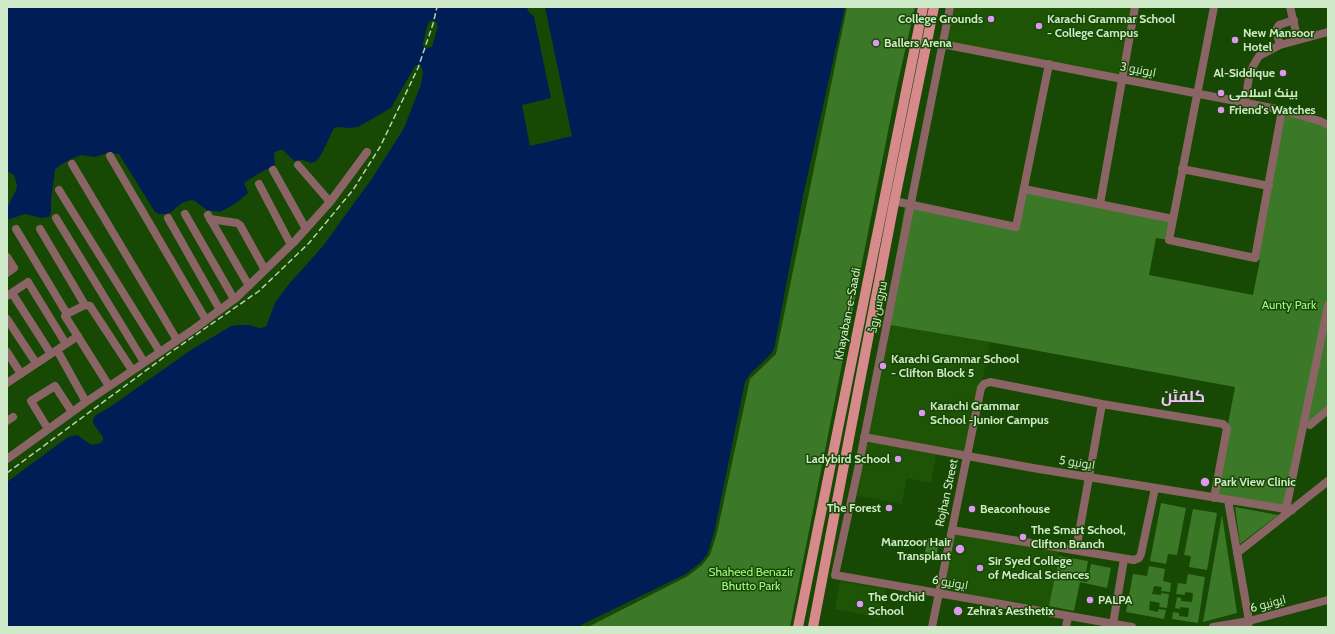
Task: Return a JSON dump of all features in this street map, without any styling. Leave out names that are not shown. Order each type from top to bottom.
[{"type":"main road","name":"Khayaban-e-Saadi","points":[[798,627],[924,7]]},
{"type":"main road","name":"Khayaban-e-Saadi","points":[[813,627],[894,201],[934,7]]},
{"type":"street","name":"سروس روڈ","points":[[835,575],[950,7]]},
{"type":"street","points":[[1100,204],[1135,7]]},
{"type":"street","points":[[1216,7],[1197,93],[1169,240],[1255,258],[1282,110]]},
{"type":"street","points":[[1290,7],[1298,40]]},
{"type":"street","points":[[1280,45],[1276,30],[1279,25],[1294,20]]},
{"type":"street","points":[[1245,103],[1249,77],[1253,66],[1260,56],[1280,45],[1328,32]]},
{"type":"street","name":"ایونیو 3","points":[[942,44],[1282,110],[1320,121],[1328,125]]},
{"type":"street","points":[[894,201],[1016,227],[1049,64]]},
{"type":"street","points":[[7,459],[234,299],[306,229],[330,202],[367,152]]},
{"type":"street","points":[[110,156],[206,320]]},
{"type":"street","points":[[72,164],[177,340]]},
{"type":"street","points":[[298,165],[330,202]]},
{"type":"street","points":[[1182,169],[1269,186]]},
{"type":"street","points":[[273,170],[306,229]]},
{"type":"street","points":[[259,184],[291,245]]},
{"type":"street","points":[[1024,189],[1173,219]]},
{"type":"street","points":[[59,190],[160,352]]},
{"type":"street","points":[[185,214],[234,299]]},
{"type":"street","points":[[248,286],[208,217],[240,225],[265,270]]},
{"type":"street","points":[[56,218],[144,362]]},
{"type":"street","points":[[168,218],[220,310]]},
{"type":"street","points":[[16,229],[67,314],[65,316],[109,386]]},
{"type":"street","points":[[40,229],[85,305],[90,306],[132,370]]},
{"type":"street","points":[[7,257],[14,268],[7,273]]},
{"type":"street","points":[[66,344],[28,282],[10,294],[54,352],[86,402]]},
{"type":"street","points":[[67,314],[85,305]]},
{"type":"street","points":[[1289,509],[1328,305]]},
{"type":"street","points":[[7,319],[36,364]]},
{"type":"street","points":[[7,383],[78,336]]},
{"type":"street","points":[[7,352],[21,374]]},
{"type":"street","name":"Rojhan Street","points":[[932,627],[981,388],[984,384],[990,382],[1102,404]]},
{"type":"street","points":[[48,430],[31,401],[55,386],[72,412]]},
{"type":"street","points":[[1076,550],[1102,404],[1225,426],[1227,428],[1214,498]]},
{"type":"street","points":[[1310,425],[1328,410]]},
{"type":"street","name":"ایونیو 5","points":[[864,437],[1033,468],[1289,509]]},
{"type":"street","points":[[1237,553],[1289,509],[1328,481]]},
{"type":"street","points":[[952,530],[1134,560],[1139,558],[1142,554],[1155,488]]},
{"type":"street","points":[[1228,500],[1249,624]]},
{"type":"street","points":[[1113,624],[1124,558]]},
{"type":"street","name":"ایونیو 6","points":[[835,575],[1132,627]]},
{"type":"street","name":"ایونیو 6","points":[[1213,627],[1249,624],[1328,600]]},
{"type":"street","points":[[1066,627],[1068,616]]},
{"type":"shaded area","name":"Karachi Grammar School - College Campus","points":[[950,7],[1135,7],[1123,79],[942,44]]},
{"type":"shaded area","name":"Karachi Grammar School -Junior Campus","points":[[884,324],[990,342],[968,455],[937,450],[931,483],[907,478],[902,504],[852,495]]},
{"type":"shaded area","name":"Sir Syed College of Medical Sciences","points":[[952,530],[1060,548],[1048,614],[939,595]]},
{"type":"shaded area","name":"The Orchid School","points":[[840,581],[886,589],[880,618],[835,609]]},
{"type":"green space","name":"Shaheed Benazir Bhutto Park","points":[[847,7],[915,7],[897,86],[790,627],[588,627],[688,576],[702,565],[710,555],[717,533],[750,379],[776,354]]},
{"type":"green space","name":"Aunty Park","points":[[1282,110],[1328,125],[1328,297],[1286,509],[1214,498],[1235,387],[884,324],[905,207],[1016,227],[1024,189],[1173,219],[1169,240],[1156,238],[1149,275],[1253,295],[1260,260],[1255,258]]},
{"type":"green space","points":[[1328,305],[1328,410],[1303,430]]},
{"type":"green space","points":[[1161,503],[1186,508],[1177,555],[1168,554],[1166,564],[1150,561]]},
{"type":"green space","points":[[1235,507],[1278,515],[1240,544]]},
{"type":"green space","points":[[1193,509],[1217,513],[1207,570],[1189,567],[1191,556],[1184,555]]},
{"type":"green space","points":[[1222,515],[1237,613],[1203,622]]},
{"type":"green space","points":[[928,538],[939,541],[936,559],[924,557]]},
{"type":"green space","points":[[1059,556],[1088,561],[1085,579],[1056,573]]},
{"type":"green space","points":[[1091,564],[1111,568],[1107,588],[1080,582],[1074,611],[1049,606],[1055,576],[1087,582]]},
{"type":"green space","points":[[1149,566],[1165,569],[1163,581],[1171,583],[1170,592],[1161,591],[1162,587],[1154,586],[1152,594],[1169,594],[1167,608],[1159,607],[1160,603],[1150,601],[1149,610],[1158,612],[1158,609],[1166,610],[1164,619],[1126,612],[1133,574],[1147,576]]},
{"type":"green space","points":[[1188,574],[1205,577],[1198,623],[1172,619],[1173,612],[1179,613],[1179,616],[1188,617],[1189,608],[1175,608],[1177,597],[1181,598],[1181,601],[1192,602],[1193,593],[1185,592],[1185,595],[1176,594],[1178,583],[1186,584]]},
{"type":"water","points":[[7,7],[527,7],[528,11],[534,17],[551,98],[522,105],[530,146],[572,136],[545,7],[845,7],[803,196],[774,349],[770,355],[751,373],[745,382],[714,533],[707,555],[700,563],[686,574],[577,627],[7,627],[7,482],[68,437],[77,435],[92,445],[101,443],[103,437],[93,423],[93,419],[96,415],[110,407],[191,350],[231,326],[250,325],[259,328],[266,327],[275,303],[289,284],[323,246],[373,177],[404,128],[421,84],[423,72],[421,66],[415,66],[391,108],[358,127],[334,128],[321,155],[316,161],[311,163],[303,160],[294,161],[283,150],[275,152],[275,164],[244,183],[248,192],[247,194],[235,204],[220,212],[207,210],[195,201],[191,200],[182,203],[166,214],[159,214],[155,212],[119,154],[109,153],[94,157],[82,155],[73,158],[55,170],[51,212],[49,217],[41,218],[25,214],[7,220],[7,208],[17,185],[14,175],[7,171]],"holes":[[[432,20],[436,22],[438,26],[432,47],[427,48],[423,46],[427,27],[429,22]]]},
{"type":"railway","points":[[7,473],[171,352],[259,291],[309,243],[353,190],[380,147],[418,68],[433,24],[437,7]]},
{"type":"place","name":"College Grounds","points":[[991,19]]},
{"type":"place","name":"Karachi Grammar School - College Campus","points":[[1039,26]]},
{"type":"place","name":"New Mansoor Hotel","points":[[1235,40]]},
{"type":"place","name":"Ballers Arena","points":[[876,43]]},
{"type":"place","name":"Al-Siddique","points":[[1283,73]]},
{"type":"place","name":"بینک اسلامی","points":[[1221,93]]},
{"type":"place","name":"Friend's Watches","points":[[1221,110]]},
{"type":"place","name":"Karachi Grammar School - Clifton Block 5","points":[[883,366]]},
{"type":"place","name":"Karachi Grammar School -Junior Campus","points":[[922,413]]},
{"type":"place","name":"Ladybird School","points":[[898,459]]},
{"type":"place","name":"Park View Clinic","points":[[1205,482]]},
{"type":"place","name":"The Forest","points":[[889,508]]},
{"type":"place","name":"Beaconhouse","points":[[972,509]]},
{"type":"place","name":"The Smart School, Clifton Branch","points":[[1023,537]]},
{"type":"place","name":"Manzoor Hair Transplant","points":[[960,549]]},
{"type":"place","name":"Sir Syed College of Medical Sciences","points":[[980,568]]},
{"type":"place","name":"PALPA","points":[[1090,600]]},
{"type":"place","name":"The Orchid School","points":[[860,604]]},
{"type":"place","name":"Zehra's Aesthetix","points":[[958,611]]},
{"type":"district","name":"کلفٹن","points":[[1183,397]]}]
